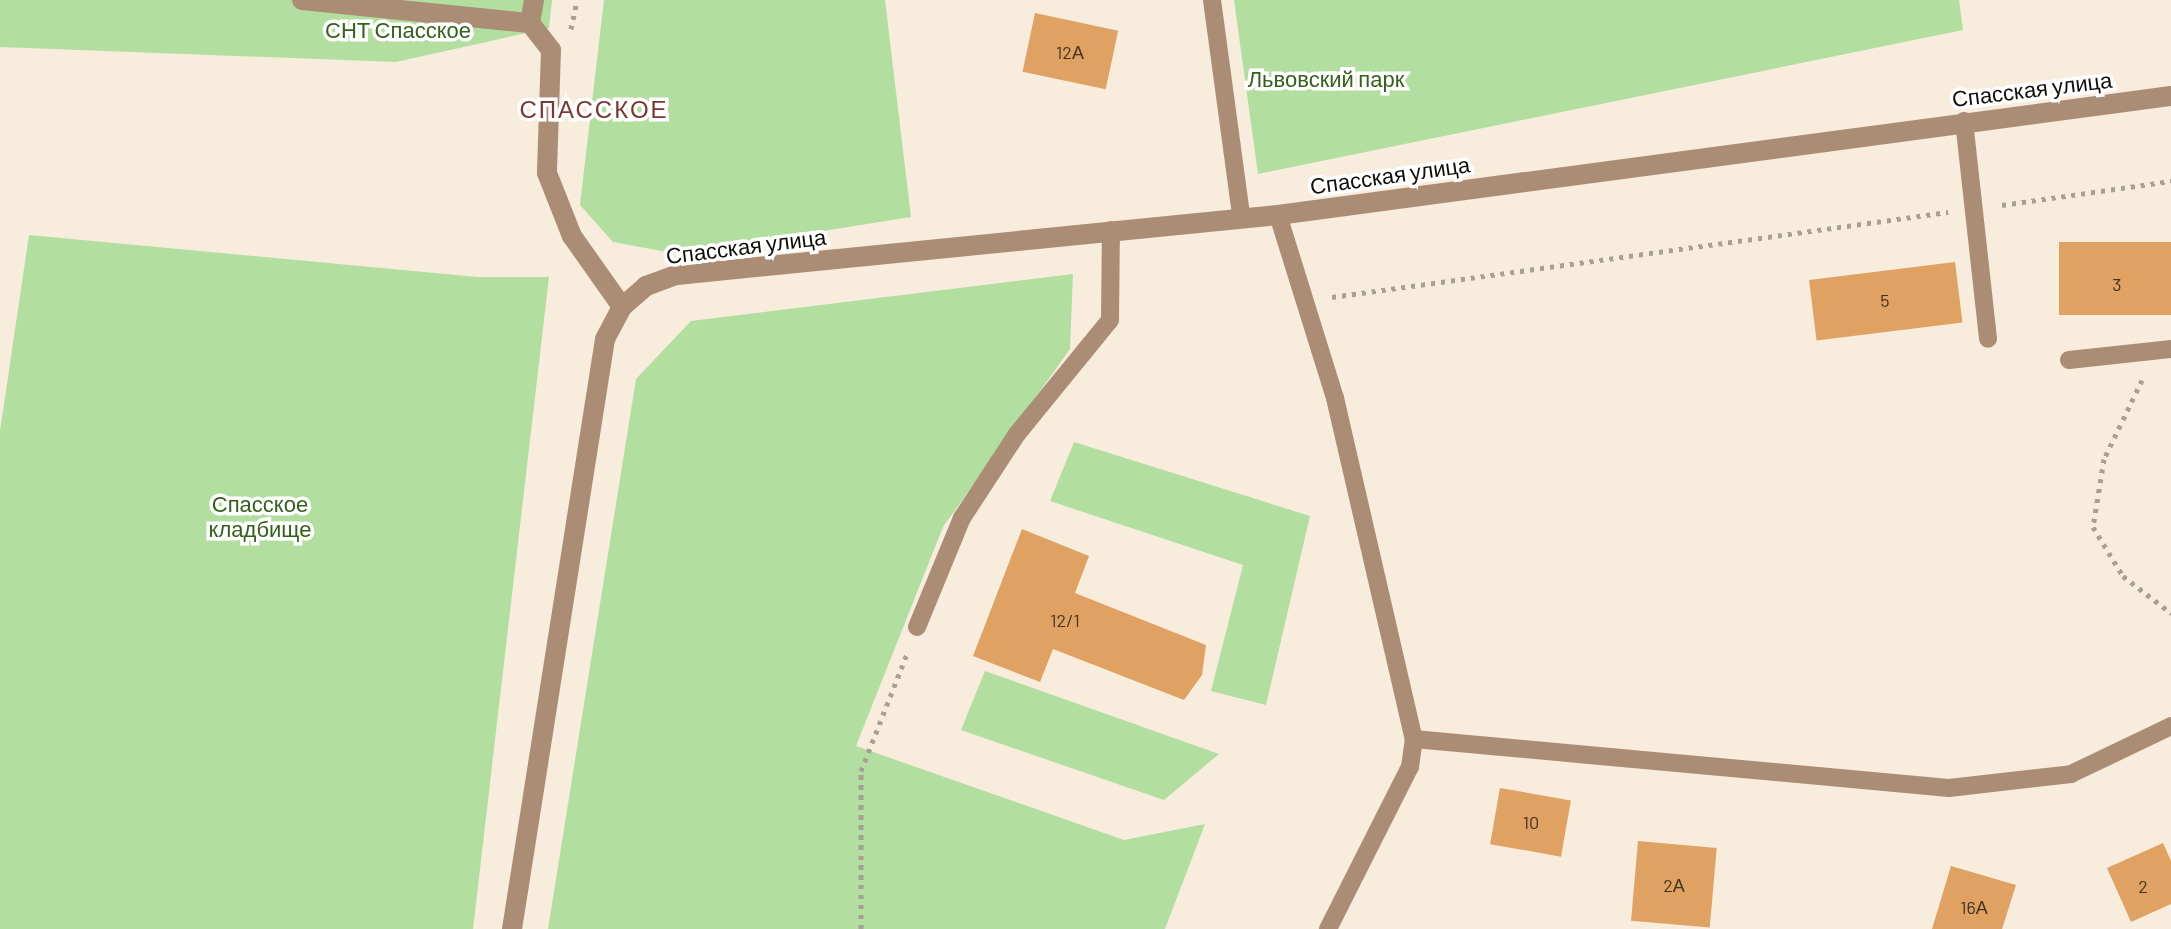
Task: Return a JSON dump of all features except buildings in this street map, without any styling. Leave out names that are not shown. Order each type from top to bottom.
[{"type":"street","points":[[302,0],[530,23],[551,50],[547,173],[572,236],[622,307],[605,339],[512,929]]},
{"type":"street","points":[[530,23],[534,0]]},
{"type":"street","name":"Спасская улица","points":[[622,307],[646,286],[677,275],[1241,215],[1278,215],[1964,121],[2171,96]]},
{"type":"lane","points":[[1212,0],[1241,215]]},
{"type":"lane","points":[[1964,121],[1988,339]]},
{"type":"lane","points":[[1278,215],[1335,398],[1414,739],[1410,767],[1328,929]]},
{"type":"lane","points":[[917,627],[962,518],[1017,434],[1110,320],[1111,230]]},
{"type":"lane","points":[[2069,360],[2164,350]]},
{"type":"lane","points":[[1414,739],[1949,788],[2071,774],[2171,726]]},
{"type":"path","points":[[1304,301],[2171,181]]},
{"type":"path","points":[[2164,350],[2104,459],[2093,527],[2123,576],[2171,613]]},
{"type":"path","points":[[861,929],[861,771],[917,627]]},
{"type":"green space","name":"СНТ Спасское","points":[[0,0],[552,0],[549,28],[396,62],[0,47]]},
{"type":"green space","points":[[604,0],[885,0],[911,217],[678,254],[613,242],[580,205]]},
{"type":"green space","name":"Львовский парк","points":[[1234,0],[1959,0],[1963,30],[1258,174]]},
{"type":"green space","name":"Спасское кладбище","points":[[29,235],[477,277],[549,277],[473,929],[0,929],[0,431]]},
{"type":"green space","points":[[1073,274],[1070,349],[943,527],[856,746],[1124,840],[1205,824],[1165,929],[548,929],[636,379],[691,321]]},
{"type":"green space","points":[[1074,442],[1310,516],[1266,705],[1211,691],[1243,565],[1050,501]]},
{"type":"green space","points":[[985,671],[1219,754],[1164,800],[961,730]]},
{"type":"district","name":"СПАССКОЕ","points":[[594,109]]}]
